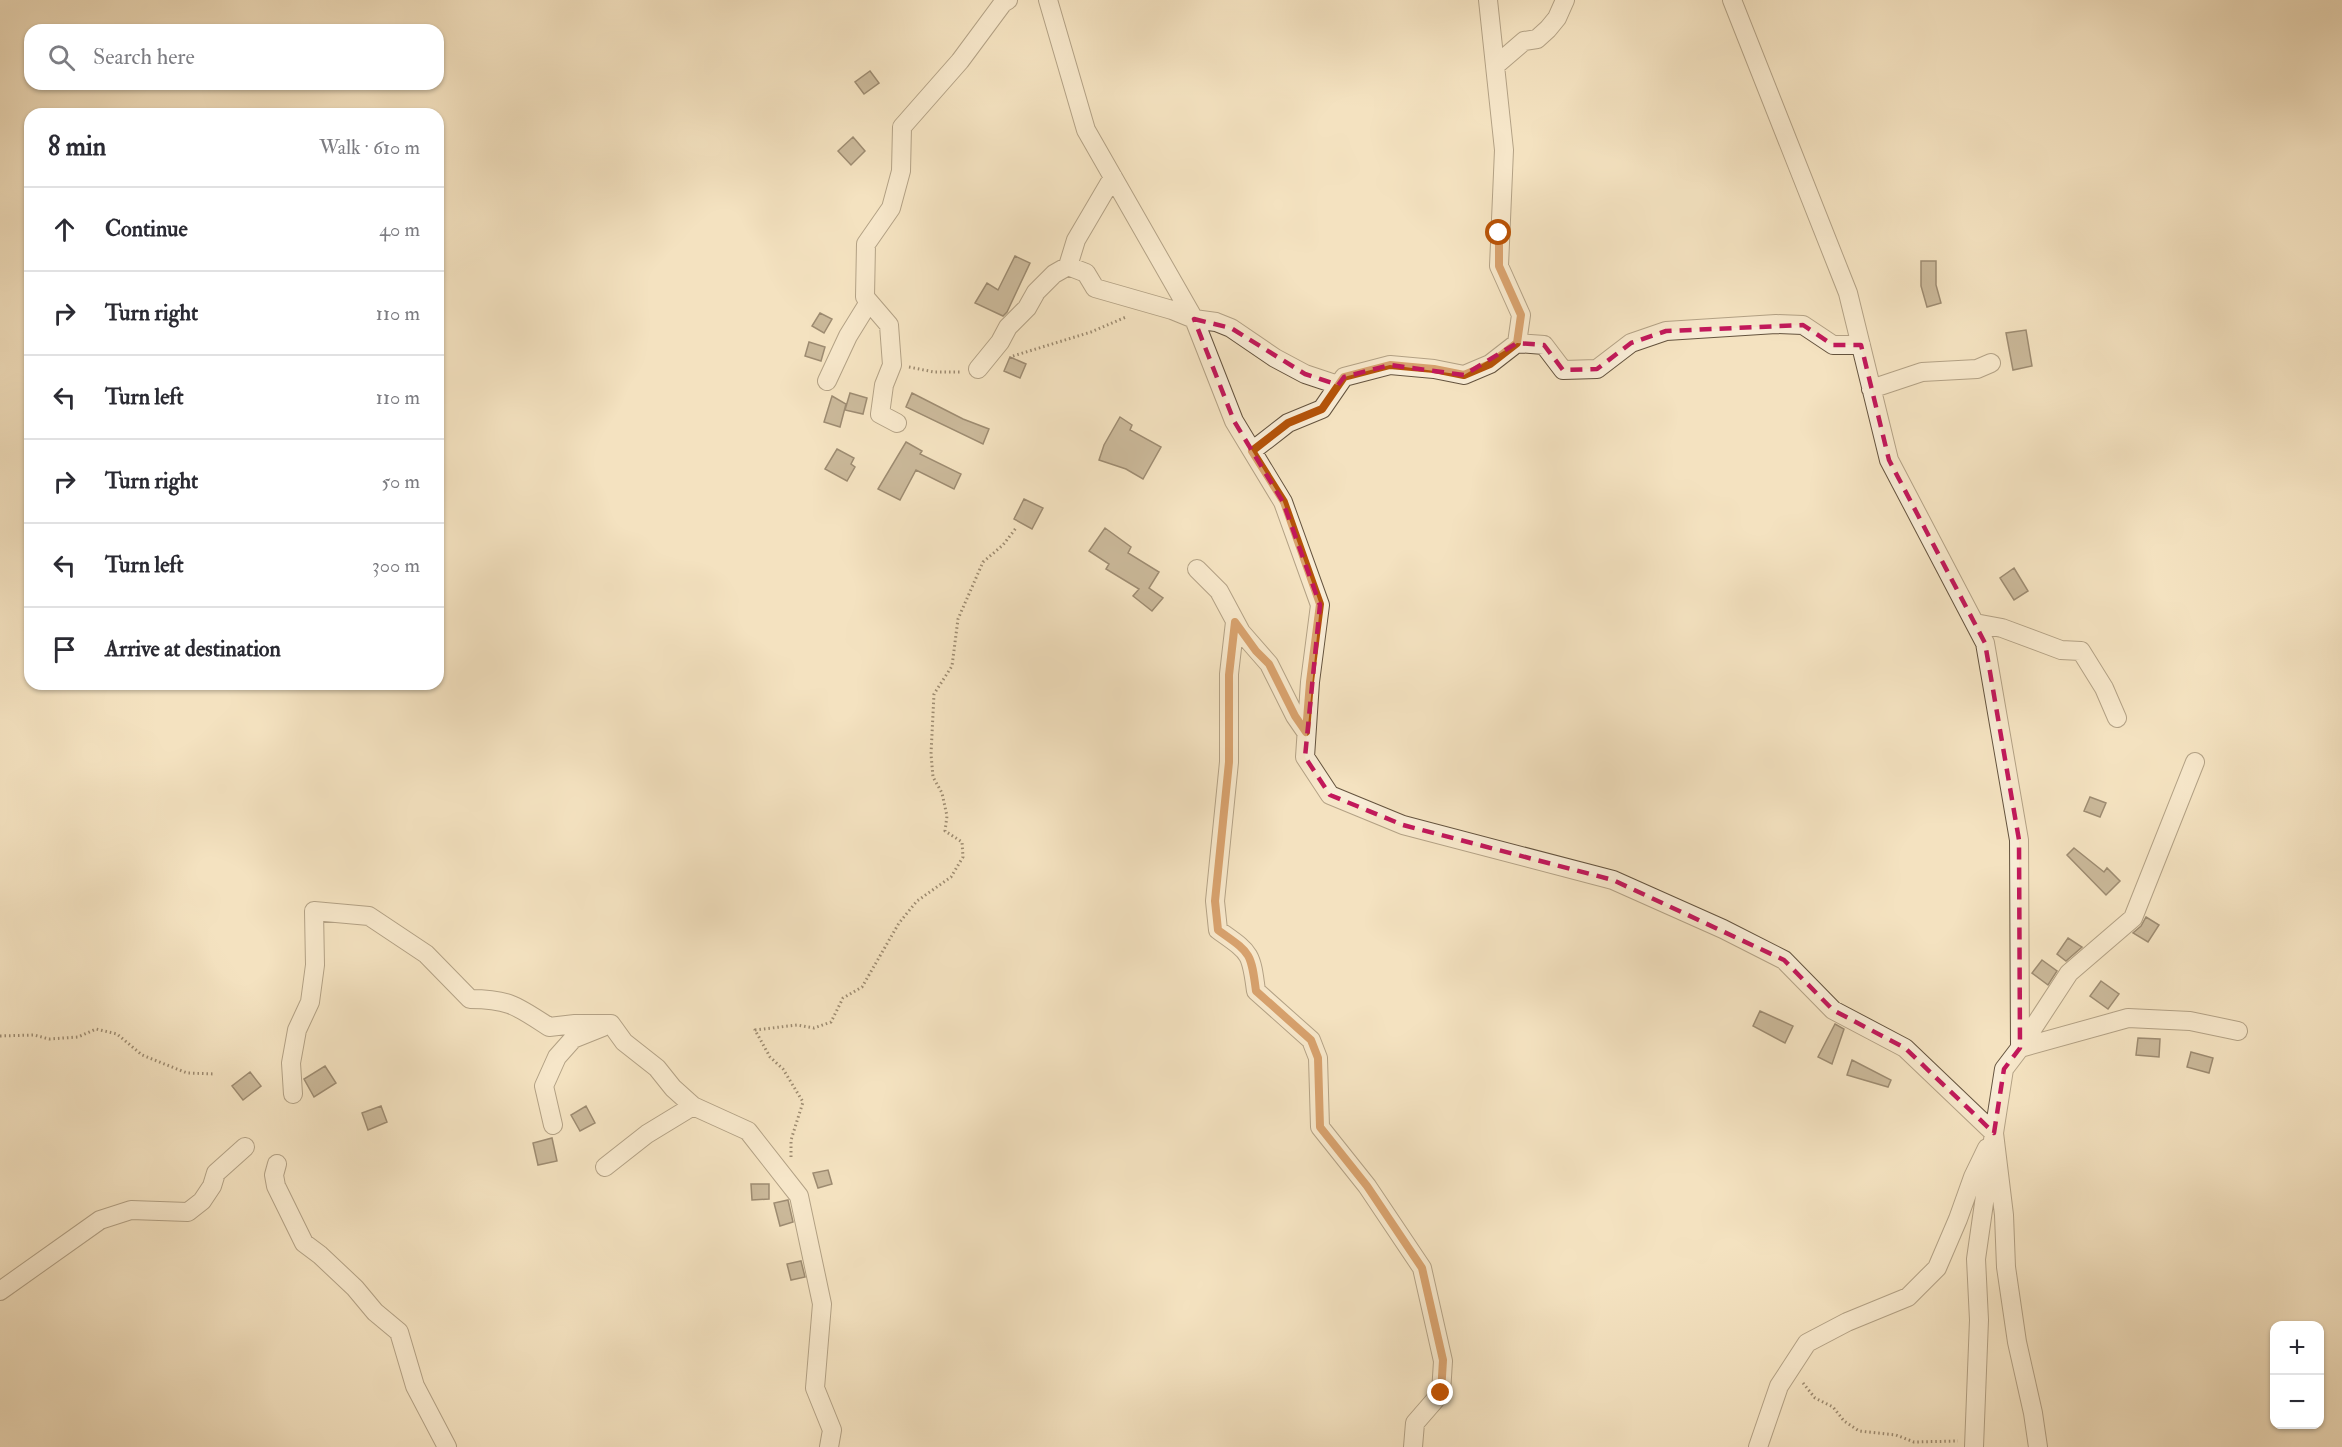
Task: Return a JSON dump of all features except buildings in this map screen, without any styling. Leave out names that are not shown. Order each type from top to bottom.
[{"type":"street","points":[[897,423],[880,414],[884,385],[892,366],[889,325],[865,297],[866,244],[891,208],[901,171],[902,127],[960,61],[1003,3],[1008,0]]},
{"type":"street","points":[[1048,0],[1086,130],[1194,319],[1234,422],[1284,502],[1320,604],[1310,682],[1305,758],[1330,795],[1403,825],[1613,880],[1723,929],[1784,960],[1833,1010],[1905,1047],[1994,1133],[2004,1215],[2006,1267],[2017,1342],[2038,1447]]},
{"type":"street","points":[[1488,0],[1504,150],[1499,266],[1521,315],[1517,343]]},
{"type":"street","points":[[1495,66],[1524,41],[1537,39],[1543,34],[1557,18],[1565,0]]},
{"type":"street","points":[[1732,0],[1848,293],[1889,460],[1985,643],[2019,840],[2020,1048]]},
{"type":"street","points":[[978,369],[1000,342],[1008,327],[1027,308],[1036,292],[1054,274],[1068,266],[1076,240],[1113,177]]},
{"type":"street","points":[[1068,266],[1086,273],[1095,288],[1172,310],[1194,319],[1216,322],[1231,328],[1275,358],[1305,374],[1338,385]]},
{"type":"street","points":[[827,381],[848,336],[869,302]]},
{"type":"street","points":[[1252,451],[1288,423],[1322,409],[1344,377],[1390,365],[1434,369],[1464,375],[1490,364],[1517,343],[1544,345],[1563,370],[1597,369],[1632,343],[1666,331],[1776,324],[1803,325],[1833,345],[1861,345]]},
{"type":"street","points":[[1871,389],[1922,372],[1977,369],[1991,363]]},
{"type":"street","points":[[1197,569],[1218,591],[1235,622],[1256,651],[1269,664],[1295,716],[1306,732]]},
{"type":"street","points":[[1235,622],[1229,675],[1229,762],[1215,901],[1218,930],[1242,948],[1252,960],[1256,991],[1311,1040],[1318,1058],[1320,1127],[1367,1186],[1422,1268],[1443,1360],[1441,1393],[1415,1423],[1413,1447]]},
{"type":"street","points":[[1975,622],[2002,628],[2061,650],[2081,651],[2104,688],[2117,718]]},
{"type":"street","points":[[1975,1444],[1979,1320],[1976,1259],[2004,1069],[2069,973],[2133,918],[2195,762]]},
{"type":"street","points":[[293,1094],[291,1063],[297,1030],[310,1002],[315,964],[314,911],[369,916],[426,954],[470,999],[497,999],[518,1007],[549,1027],[611,1024]]},
{"type":"street","points":[[2020,1048],[2128,1018],[2190,1021],[2238,1031]]},
{"type":"street","points":[[611,1024],[624,1042],[657,1068],[673,1088],[693,1106],[748,1131],[799,1196],[822,1304],[815,1388],[832,1431],[829,1447]]},
{"type":"street","points":[[553,1125],[544,1086],[556,1057],[573,1039],[611,1024]]},
{"type":"street","points":[[605,1167],[647,1134],[693,1106]]},
{"type":"street","points":[[1758,1447],[1779,1386],[1808,1343],[1847,1322],[1908,1296],[1937,1268],[1973,1177],[1994,1133]]},
{"type":"street","points":[[0,1291],[100,1220],[131,1210],[188,1212],[202,1201],[212,1186],[216,1173],[246,1147]]},
{"type":"street","points":[[277,1164],[274,1175],[276,1186],[304,1243],[333,1267],[375,1312],[399,1332],[415,1386],[447,1447]]},
{"type":"path","points":[[1010,357],[1091,332],[1155,306]]},
{"type":"path","points":[[890,372],[911,367],[954,373],[978,369]]},
{"type":"path","points":[[785,1178],[791,1162],[791,1140],[802,1102],[783,1069],[770,1058],[755,1030],[797,1024],[814,1028],[831,1022],[843,998],[862,987],[899,923],[917,901],[951,877],[963,857],[962,842],[945,831],[947,816],[942,793],[933,777],[931,734],[934,694],[952,666],[958,619],[983,562],[1003,546],[1016,528]]},
{"type":"path","points":[[0,1036],[34,1035],[49,1039],[78,1037],[96,1029],[117,1034],[142,1055],[187,1073],[215,1074]]},
{"type":"path","points":[[1790,1370],[1815,1398],[1833,1407],[1844,1421],[1859,1431],[1896,1434],[1914,1442],[1975,1444]]},
{"type":"highlighted area","points":[[1194,319],[1231,328],[1305,374],[1338,385],[1344,377],[1390,365],[1464,375],[1517,343],[1544,345],[1563,370],[1597,369],[1631,343],[1666,331],[1803,325],[1833,345],[1861,345],[1889,460],[1985,643],[2019,840],[2020,1048],[2004,1069],[1994,1133],[1905,1048],[1833,1010],[1784,960],[1613,880],[1403,825],[1330,795],[1305,757],[1320,605],[1283,502],[1234,421]]},
{"type":"route","points":[[1441,1393],[1443,1360],[1422,1268],[1367,1186],[1320,1127],[1318,1058],[1311,1040],[1256,991],[1252,960],[1242,948],[1218,930],[1215,901],[1229,762],[1229,675],[1235,622],[1256,651],[1269,664],[1295,716],[1306,732],[1320,604],[1284,502],[1252,451],[1288,423],[1322,409],[1344,377],[1390,365],[1434,369],[1464,375],[1490,364],[1517,343],[1521,315],[1499,266],[1499,233]]}]
